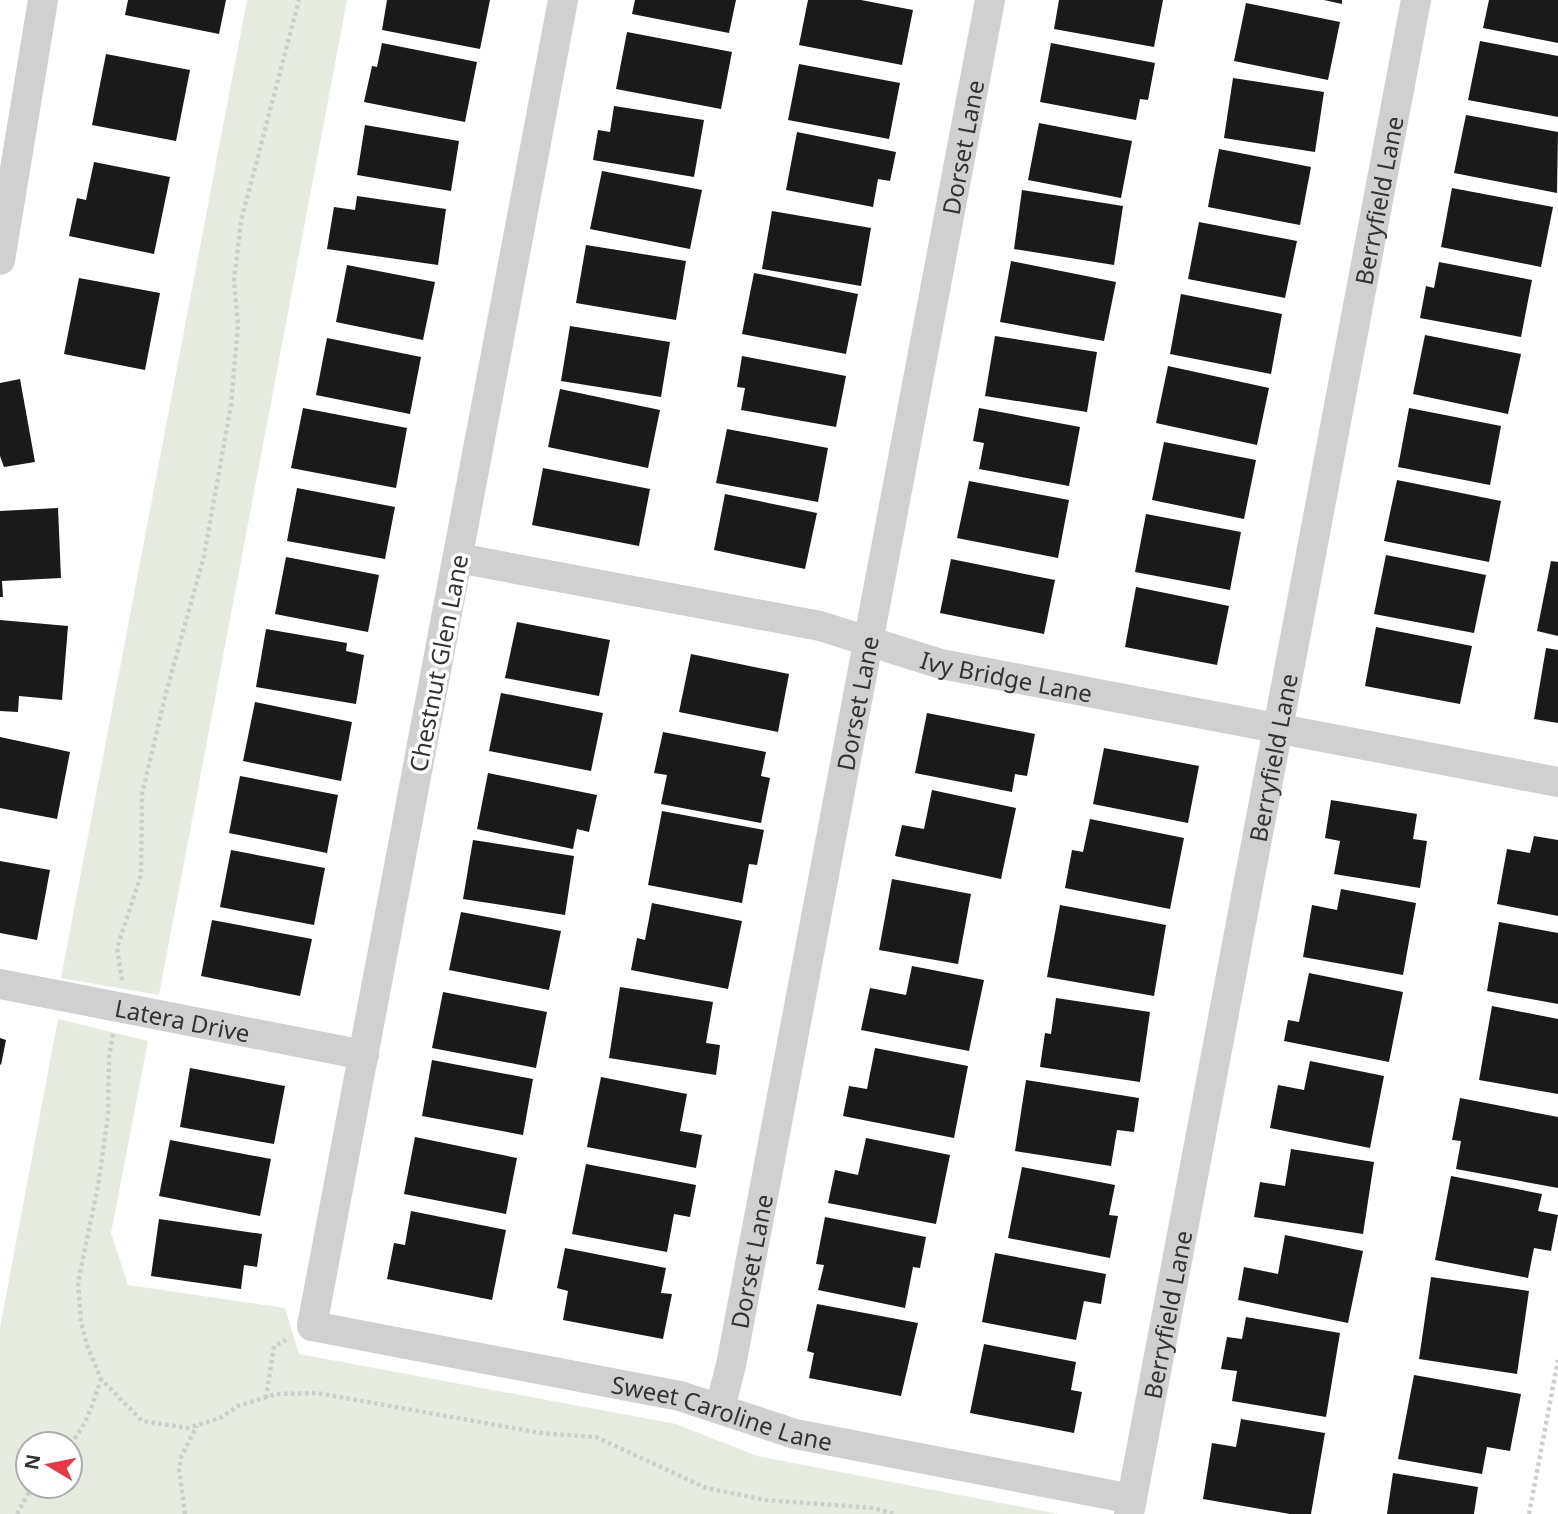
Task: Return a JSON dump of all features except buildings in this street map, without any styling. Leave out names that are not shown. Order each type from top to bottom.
[{"type":"street","points":[[0,260],[43,0]]},
{"type":"street","name":"Chestnut Glen Lane","points":[[312,1326],[564,0]]},
{"type":"street","name":"Dorset Lane","points":[[720,1408],[732,1364],[990,0]]},
{"type":"street","name":"Berryfield Lane","points":[[1131,1506],[1416,0]]},
{"type":"street","name":"Ivy Bridge Lane","points":[[458,558],[820,626],[941,664],[1558,782]]},
{"type":"street","name":"Latera Drive","points":[[0,984],[364,1055]]},
{"type":"street","name":"Sweet Caroline Lane","points":[[312,1326],[680,1396],[757,1423],[815,1438],[1131,1506]]},
{"type":"path","points":[[299,0],[241,221],[234,281],[238,325],[232,405],[204,556],[142,793],[141,875],[117,948],[122,978],[109,1057],[108,1115],[98,1186],[78,1282],[81,1322],[87,1345],[101,1379],[142,1421],[188,1428],[220,1418],[238,1406],[276,1394],[317,1393],[541,1433],[596,1437],[706,1488],[766,1500],[874,1508],[894,1514]]},
{"type":"path","points":[[266,1398],[274,1346],[312,1326]]},
{"type":"path","points":[[1528,1514],[1558,1360]]},
{"type":"path","points":[[81,1430],[89,1415],[101,1379]]},
{"type":"path","points":[[185,1514],[179,1469],[181,1457],[197,1425]]},
{"type":"shaded area","points":[[247,0],[347,0],[159,995],[61,978]]},
{"type":"shaded area","points":[[58,1019],[148,1041],[111,1233],[128,1285],[285,1308],[299,1354],[676,1424],[757,1456],[1059,1514],[0,1514],[0,1328]]}]
